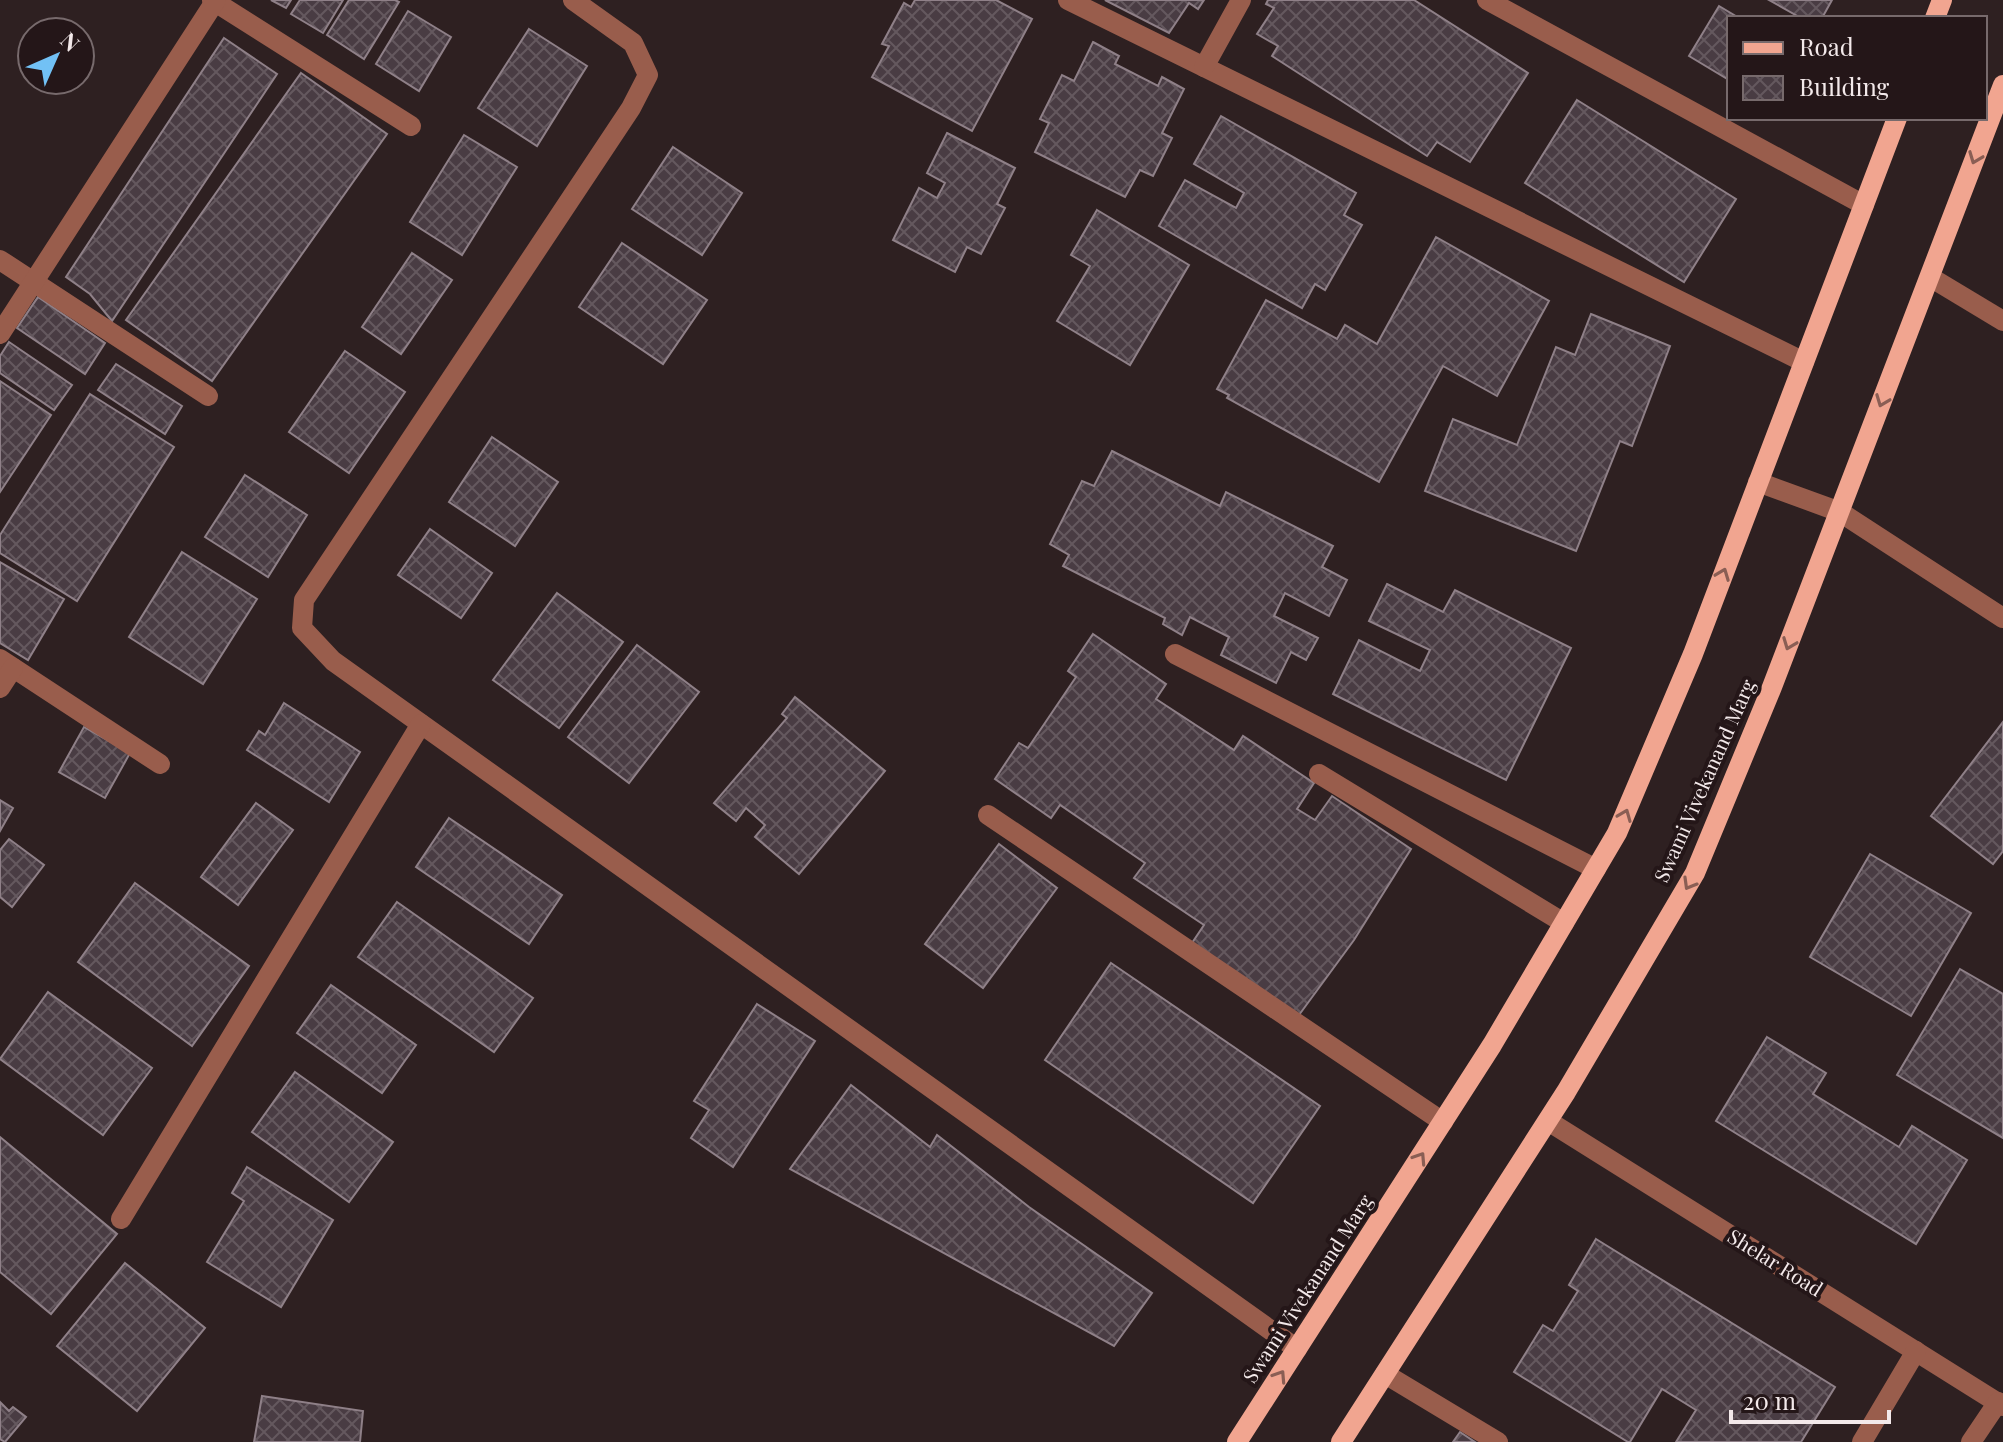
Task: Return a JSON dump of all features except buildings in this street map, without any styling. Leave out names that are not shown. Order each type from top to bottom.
[{"type":"main road","name":"Swami Vivekanand Marg","points":[[1341,1442],[1548,1121],[1695,873],[1772,687],[2003,85]]},
{"type":"main road","name":"Swami Vivekanand Marg","points":[[1237,1442],[1492,1045],[1617,833],[1693,654],[1896,120]]},
{"type":"street","points":[[573,0],[633,43],[648,75],[631,108],[304,600],[302,628],[333,661],[1297,1349]]},
{"type":"street","points":[[1068,0],[1804,362]]},
{"type":"street","points":[[1204,67],[1241,0]]},
{"type":"street","points":[[1487,0],[1864,205]]},
{"type":"street","points":[[0,334],[214,1],[411,126]]},
{"type":"street","points":[[0,260],[208,396]]},
{"type":"street","points":[[1930,277],[2003,321]]},
{"type":"street","points":[[1758,482],[1840,512],[2003,618]]},
{"type":"street","points":[[1175,654],[1596,869]]},
{"type":"street","points":[[0,688],[7,664],[160,764]]},
{"type":"street","points":[[121,1219],[421,724]]},
{"type":"street","points":[[1319,774],[1564,923]]},
{"type":"street","points":[[988,815],[1443,1122]]},
{"type":"street","name":"Shelar Road","points":[[1548,1121],[2000,1404]]},
{"type":"street","points":[[1862,1442],[1916,1351]]},
{"type":"street","points":[[1385,1374],[1498,1442]]},
{"type":"street","points":[[1971,1442],[2000,1404]]}]
